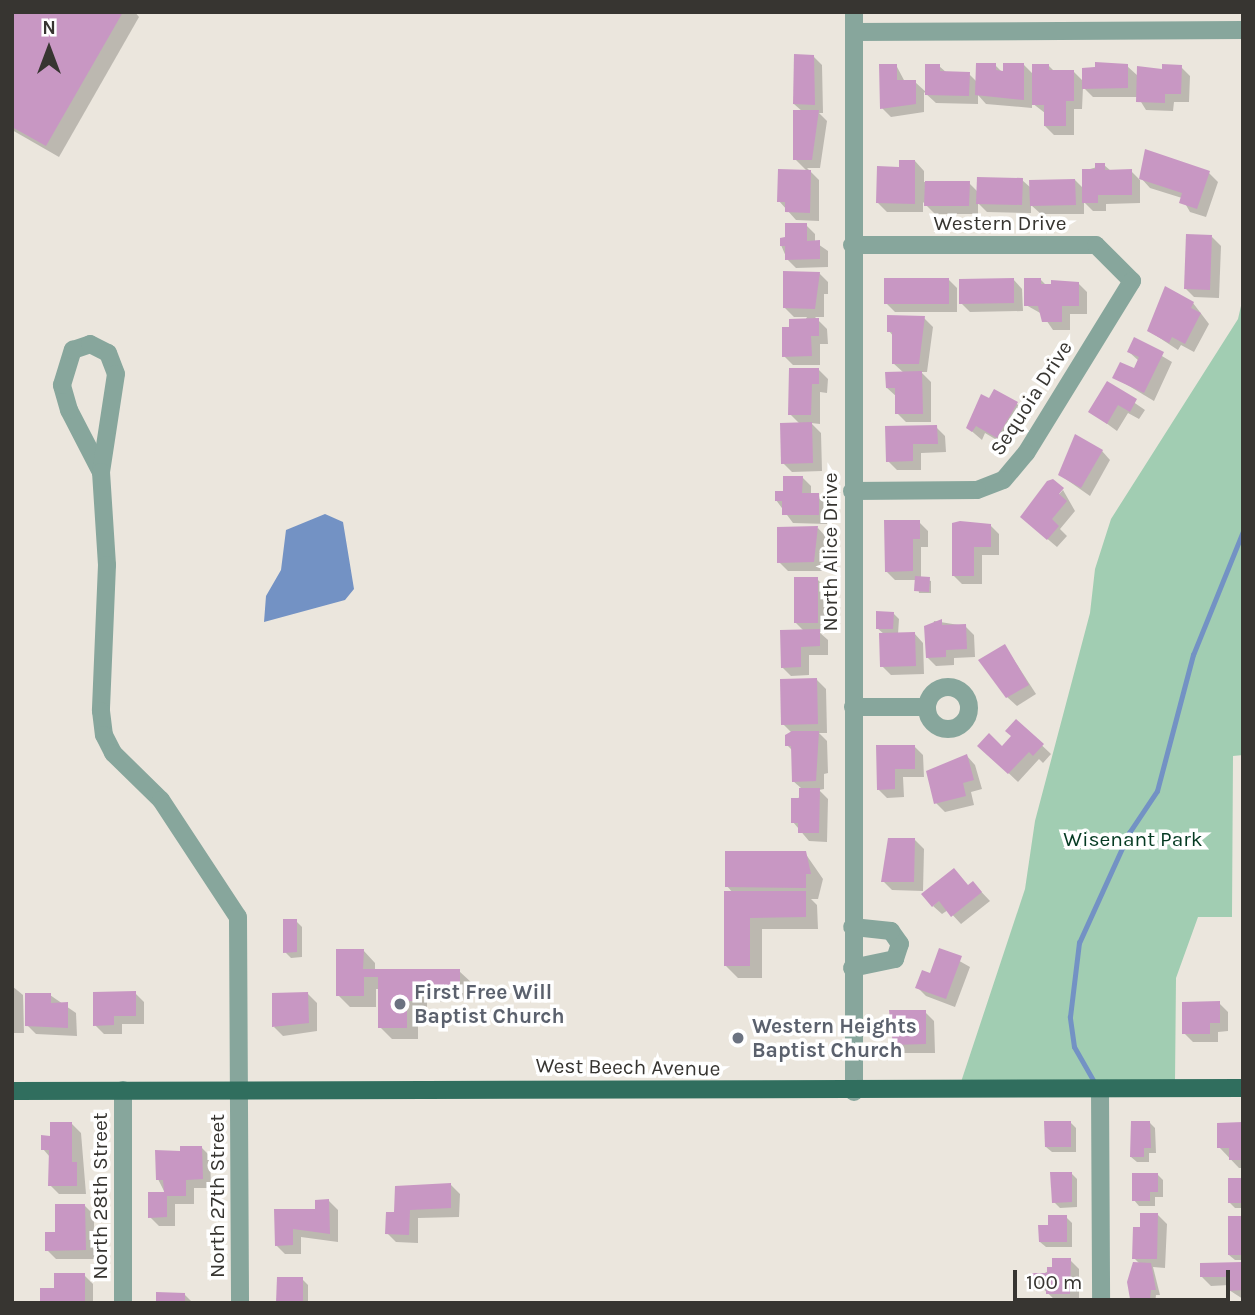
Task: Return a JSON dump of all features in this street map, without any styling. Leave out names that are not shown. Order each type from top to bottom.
[{"type":"main road","name":"West Beech Avenue","points":[[12,1091],[854,1092],[1243,1088]]},
{"type":"street","name":"North Alice Drive","points":[[854,12],[854,1092]]},
{"type":"street","points":[[854,32],[1243,30]]},
{"type":"street","name":"Western Drive","points":[[852,245],[1096,245],[1132,281]]},
{"type":"street","name":"Sequoia Drive","points":[[852,491],[977,489],[1003,480],[1026,453],[1132,281]]},
{"type":"street","points":[[90,344],[108,353],[116,374],[100,472],[69,410],[62,385],[73,350],[90,344]]},
{"type":"street","name":"North 27th Street","points":[[100,472],[107,565],[101,711],[104,736],[113,754],[160,800],[239,917],[240,1303]]},
{"type":"street","points":[[853,707],[927,707]]},
{"type":"street","points":[[852,927],[891,931],[900,944],[895,959],[852,968]]},
{"type":"street","points":[[1100,1089],[1101,1303]]},
{"type":"street","name":"North 28th Street","points":[[123,1090],[123,1303]]},
{"type":"green space","name":"Wisenant Park","points":[[1243,297],[1243,755],[1233,756],[1232,917],[1198,917],[1176,978],[1175,1082],[961,1082],[1025,889],[1035,821],[1090,613],[1095,569],[1111,519],[1238,319]]},
{"type":"water","points":[[325,514],[343,522],[354,589],[345,600],[264,622],[266,596],[281,570],[286,530]]},
{"type":"building","points":[[12,12],[123,12],[46,146],[12,127]]},
{"type":"building","points":[[794,54],[814,55],[815,105],[793,104]]},
{"type":"building","points":[[1095,62],[1128,64],[1128,88],[1082,89],[1082,68],[1095,67]]},
{"type":"building","points":[[976,63],[996,63],[996,70],[1003,71],[1003,63],[1024,63],[1024,100],[975,95]]},
{"type":"building","points":[[879,64],[897,64],[897,80],[916,80],[916,104],[880,109]]},
{"type":"building","points":[[925,64],[940,64],[940,71],[970,72],[969,96],[925,95]]},
{"type":"building","points":[[1032,64],[1049,64],[1049,70],[1074,70],[1074,101],[1066,101],[1066,126],[1044,126],[1044,105],[1032,105]]},
{"type":"building","points":[[1162,64],[1182,65],[1181,94],[1165,94],[1165,103],[1136,102],[1137,66],[1162,69]]},
{"type":"building","points":[[793,110],[819,110],[812,160],[793,160]]},
{"type":"building","points":[[1145,149],[1210,171],[1197,209],[1179,203],[1182,193],[1139,179]]},
{"type":"building","points":[[899,160],[915,160],[915,204],[876,203],[877,166],[899,167]]},
{"type":"building","points":[[1095,163],[1105,163],[1105,170],[1132,169],[1132,195],[1098,195],[1098,203],[1082,203],[1082,169],[1095,169]]},
{"type":"building","points":[[778,169],[811,170],[810,213],[785,212],[785,202],[777,202]]},
{"type":"building","points":[[977,177],[1023,178],[1022,205],[976,204]]},
{"type":"building","points":[[1075,179],[1076,205],[1030,206],[1029,180]]},
{"type":"building","points":[[925,181],[970,181],[969,206],[924,206]]},
{"type":"building","points":[[785,223],[807,223],[807,241],[820,240],[820,259],[785,260],[785,246],[780,246],[780,238],[785,237]]},
{"type":"building","points":[[1186,234],[1212,235],[1210,290],[1184,289]]},
{"type":"building","points":[[783,271],[820,272],[815,309],[783,308]]},
{"type":"building","points":[[884,278],[949,278],[949,304],[884,304]]},
{"type":"building","points":[[1014,278],[1014,303],[959,304],[959,279]]},
{"type":"building","points":[[1024,278],[1041,278],[1041,284],[1051,284],[1051,280],[1079,282],[1079,306],[1062,306],[1062,322],[1042,322],[1038,306],[1024,306]]},
{"type":"building","points":[[1165,286],[1194,302],[1191,308],[1201,313],[1185,344],[1172,337],[1169,343],[1147,331]]},
{"type":"building","points":[[887,315],[925,316],[919,364],[892,364],[892,332],[887,332]]},
{"type":"building","points":[[819,318],[819,336],[811,336],[812,356],[782,357],[782,327],[789,327],[789,319]]},
{"type":"building","points":[[1134,337],[1164,352],[1144,393],[1112,378],[1120,362],[1134,368],[1139,357],[1127,352]]},
{"type":"building","points":[[789,368],[819,368],[819,384],[812,384],[811,415],[788,415]]},
{"type":"building","points":[[922,371],[923,414],[895,414],[895,388],[886,388],[885,372]]},
{"type":"building","points":[[1107,381],[1137,399],[1130,412],[1118,405],[1107,424],[1088,412]]},
{"type":"building","points":[[994,389],[1018,402],[997,438],[976,426],[972,432],[966,428],[981,394],[989,398]]},
{"type":"building","points":[[812,422],[813,463],[781,464],[780,423]]},
{"type":"building","points":[[937,425],[938,444],[913,444],[913,461],[886,462],[885,426]]},
{"type":"building","points":[[1075,434],[1103,450],[1081,488],[1058,475]]},
{"type":"building","points":[[783,476],[803,476],[802,493],[819,493],[819,515],[782,515],[782,501],[775,501],[775,491],[783,491]]},
{"type":"building","points":[[1053,479],[1064,488],[1059,494],[1067,501],[1052,519],[1059,526],[1047,540],[1020,517],[1047,481]]},
{"type":"building","points":[[884,520],[920,520],[920,539],[913,539],[913,571],[885,572]]},
{"type":"building","points":[[960,521],[991,524],[991,547],[974,547],[974,576],[952,576],[952,523]]},
{"type":"building","points":[[818,526],[814,562],[777,563],[777,527]]},
{"type":"building","points":[[915,576],[930,577],[929,592],[914,591]]},
{"type":"building","points":[[794,577],[818,577],[818,623],[794,623]]},
{"type":"building","points":[[876,611],[894,612],[893,629],[876,629]]},
{"type":"building","points":[[942,619],[942,625],[966,624],[967,649],[946,650],[946,657],[926,658],[924,626]]},
{"type":"building","points":[[820,629],[820,646],[801,647],[801,667],[781,668],[780,630]]},
{"type":"building","points":[[915,632],[916,666],[880,667],[879,633]]},
{"type":"building","points":[[1005,644],[1029,685],[1006,698],[978,660]]},
{"type":"building","points":[[817,678],[818,724],[781,725],[780,679]]},
{"type":"building","points":[[1016,719],[1044,744],[1033,756],[1029,752],[1008,774],[977,746],[989,733],[1002,746],[1011,736],[1005,731]]},
{"type":"building","points":[[792,731],[819,731],[816,781],[792,782],[791,746],[785,746],[785,735]]},
{"type":"building","points":[[876,745],[915,745],[915,769],[895,769],[895,789],[877,790]]},
{"type":"building","points":[[967,754],[974,780],[963,783],[966,796],[934,804],[926,771]]},
{"type":"building","points":[[799,788],[820,788],[819,833],[798,833],[798,823],[791,823],[791,798],[799,798]]},
{"type":"building","points":[[888,838],[915,838],[914,882],[881,882]]},
{"type":"building","points":[[725,851],[806,851],[811,874],[806,874],[806,888],[725,887]]},
{"type":"building","points":[[954,868],[968,885],[973,881],[982,892],[951,917],[939,901],[932,907],[921,894]]},
{"type":"building","points":[[724,891],[806,891],[806,917],[750,918],[750,966],[724,966]]},
{"type":"building","points":[[283,919],[297,919],[297,952],[283,953]]},
{"type":"building","points":[[939,948],[962,956],[946,999],[915,988],[922,970],[930,973]]},
{"type":"building","points":[[336,949],[364,949],[363,969],[460,969],[460,988],[415,990],[415,1001],[407,1001],[407,1028],[378,1028],[378,977],[364,977],[364,996],[336,996]]},
{"type":"building","points":[[136,991],[136,1016],[114,1016],[114,1025],[93,1026],[93,992]]},
{"type":"building","points":[[308,992],[309,1023],[272,1027],[272,993]]},
{"type":"building","points":[[25,993],[51,993],[51,1003],[68,1002],[68,1028],[25,1026]]},
{"type":"building","points":[[1220,1001],[1220,1023],[1210,1023],[1210,1034],[1182,1034],[1182,1002]]},
{"type":"building","points":[[889,1010],[926,1010],[926,1044],[893,1045]]},
{"type":"building","points":[[1044,1121],[1071,1121],[1071,1147],[1045,1147]]},
{"type":"building","points":[[1131,1121],[1150,1121],[1151,1148],[1144,1148],[1144,1157],[1130,1157]]},
{"type":"building","points":[[50,1122],[72,1122],[72,1162],[77,1162],[77,1186],[48,1186],[49,1150],[41,1150],[41,1135],[50,1136]]},
{"type":"building","points":[[1243,1122],[1243,1160],[1229,1160],[1229,1148],[1217,1148],[1217,1123]]},
{"type":"building","points":[[180,1146],[202,1146],[203,1179],[186,1180],[186,1196],[167,1196],[167,1217],[148,1218],[148,1192],[164,1192],[163,1180],[156,1180],[155,1150],[180,1151]]},
{"type":"building","points":[[1050,1172],[1072,1172],[1072,1202],[1052,1203]]},
{"type":"building","points":[[1132,1173],[1158,1173],[1158,1192],[1150,1192],[1150,1201],[1132,1201]]},
{"type":"building","points":[[1228,1178],[1243,1178],[1243,1203],[1228,1203]]},
{"type":"building","points":[[451,1183],[451,1208],[410,1210],[409,1235],[385,1234],[386,1212],[394,1212],[395,1186]]},
{"type":"building","points":[[329,1199],[330,1234],[293,1229],[293,1245],[275,1246],[274,1209],[315,1209],[315,1200]]},
{"type":"building","points":[[55,1204],[85,1204],[86,1250],[45,1251],[45,1232],[55,1232]]},
{"type":"building","points":[[1140,1213],[1158,1213],[1157,1259],[1132,1259],[1133,1227],[1140,1227]]},
{"type":"building","points":[[1048,1215],[1067,1215],[1067,1242],[1039,1242],[1038,1225],[1048,1225]]},
{"type":"building","points":[[1228,1216],[1243,1216],[1243,1255],[1228,1255]]},
{"type":"building","points":[[1052,1258],[1071,1258],[1070,1294],[1046,1294],[1046,1280],[1032,1280],[1032,1273],[1047,1273],[1047,1267],[1052,1267]]},
{"type":"building","points":[[1133,1262],[1151,1263],[1156,1290],[1151,1290],[1150,1299],[1130,1299],[1127,1282]]},
{"type":"building","points":[[1243,1262],[1243,1290],[1227,1291],[1227,1277],[1200,1277],[1200,1263]]},
{"type":"building","points":[[54,1273],[85,1273],[85,1303],[40,1303],[40,1288],[54,1288]]},
{"type":"building","points":[[277,1277],[303,1277],[303,1303],[276,1303]]},
{"type":"building","points":[[156,1292],[185,1293],[185,1303],[156,1303]]},
{"type":"waterway","points":[[1094,1082],[1074,1047],[1070,1017],[1079,943],[1129,833],[1157,791],[1193,655],[1243,531]]},
{"type":"place","name":"First Free Will Baptist Church","points":[[400,1004]]},
{"type":"place","name":"Western Heights Baptist Church","points":[[738,1038]]}]
